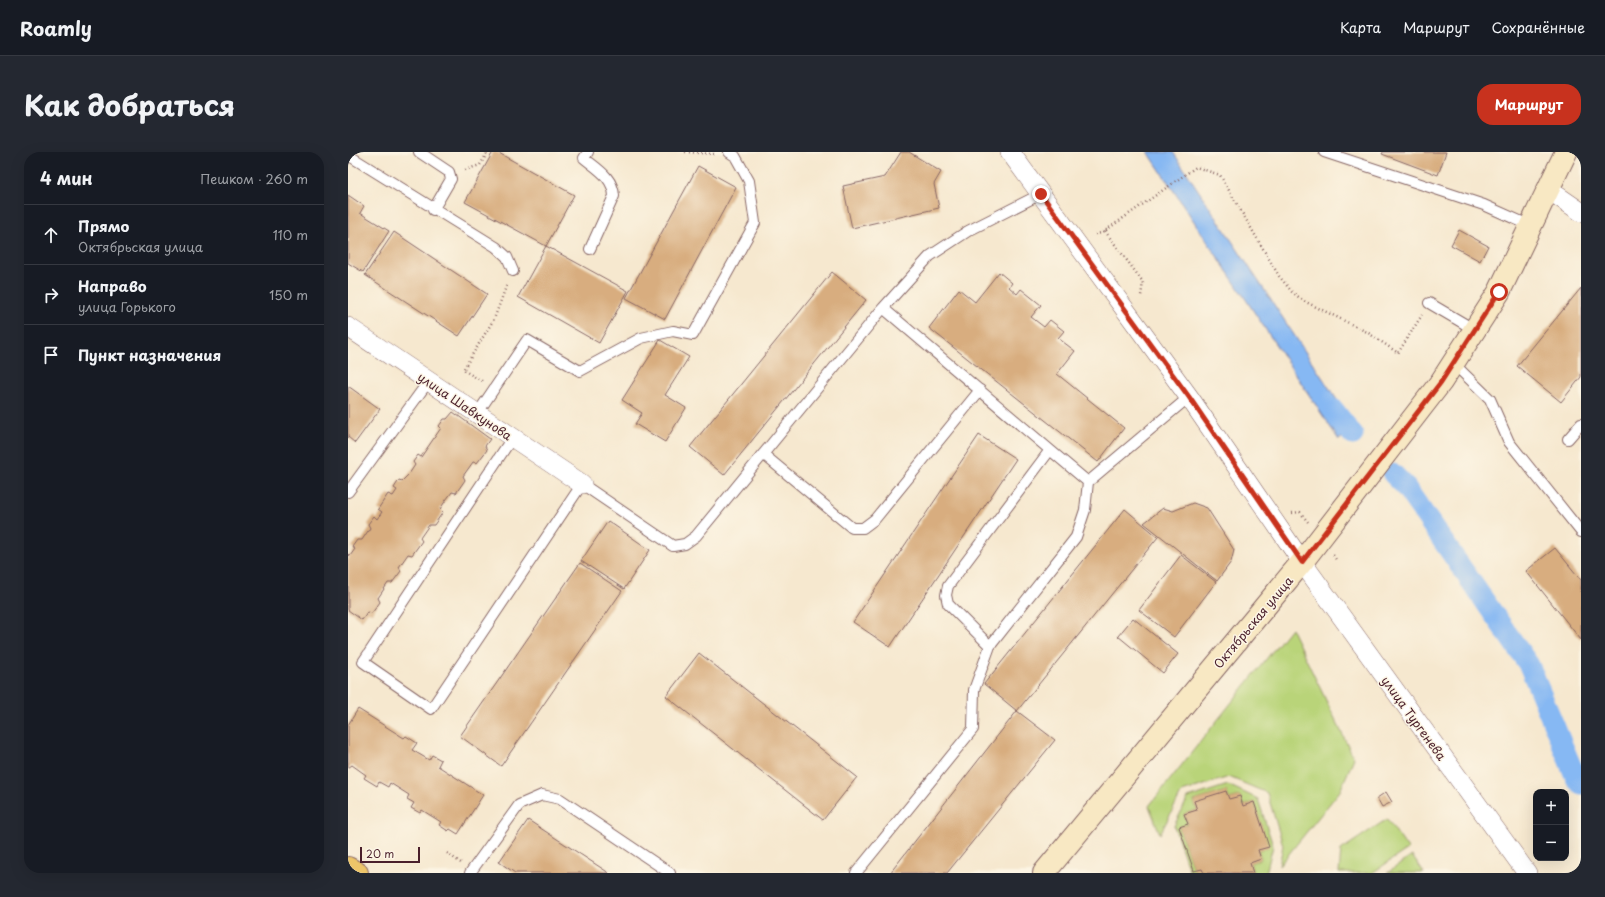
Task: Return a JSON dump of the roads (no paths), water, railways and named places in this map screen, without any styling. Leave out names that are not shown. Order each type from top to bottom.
[{"type":"main road","points":[[348,868],[357,873]]},
{"type":"street","name":"улица Тургенева","points":[[1010,152],[1189,397],[1302,562],[1527,873]]},
{"type":"street","name":"Октябрьская улица","points":[[1044,873],[1302,562],[1441,382],[1499,292],[1566,152]]},
{"type":"street","points":[[1549,190],[1581,212]]},
{"type":"street","name":"улица Шавкунова","points":[[348,327],[582,484]]},
{"type":"lane","points":[[419,152],[450,172],[451,179],[433,210]]},
{"type":"lane","points":[[1324,152],[1484,205],[1531,226]]},
{"type":"lane","points":[[583,154],[609,178],[614,189],[614,196],[590,249]]},
{"type":"lane","points":[[477,414],[527,340],[580,371],[641,338],[673,331],[693,335],[754,223],[749,181],[732,154]]},
{"type":"lane","points":[[348,155],[433,210],[496,248],[507,257],[512,271]]},
{"type":"lane","points":[[512,438],[363,662],[431,710],[582,484],[673,546],[686,544],[696,536],[883,308],[930,256],[968,232],[1041,194]]},
{"type":"lane","points":[[1429,303],[1475,330]]},
{"type":"lane","points":[[883,308],[1088,482]]},
{"type":"lane","points":[[1453,363],[1490,399],[1509,442],[1581,532]]},
{"type":"lane","points":[[348,492],[428,382]]},
{"type":"lane","points":[[763,454],[852,528],[863,528],[875,520],[980,390]]},
{"type":"lane","points":[[856,873],[973,729],[974,690],[990,646],[1076,537],[1085,510],[1088,482],[1189,397]]},
{"type":"lane","points":[[1568,439],[1581,424]]},
{"type":"lane","points":[[990,646],[948,604],[946,596],[948,586],[1050,450]]},
{"type":"lane","points":[[470,873],[519,805],[542,796],[560,799],[670,873]]},
{"type":"water","points":[[1148,152],[1173,152],[1351,421],[1354,428],[1339,440]]},
{"type":"waterway","points":[[1333,409],[1353,435]]},
{"type":"waterway","points":[[1393,474],[1404,485],[1529,665],[1576,778],[1581,784]]}]
